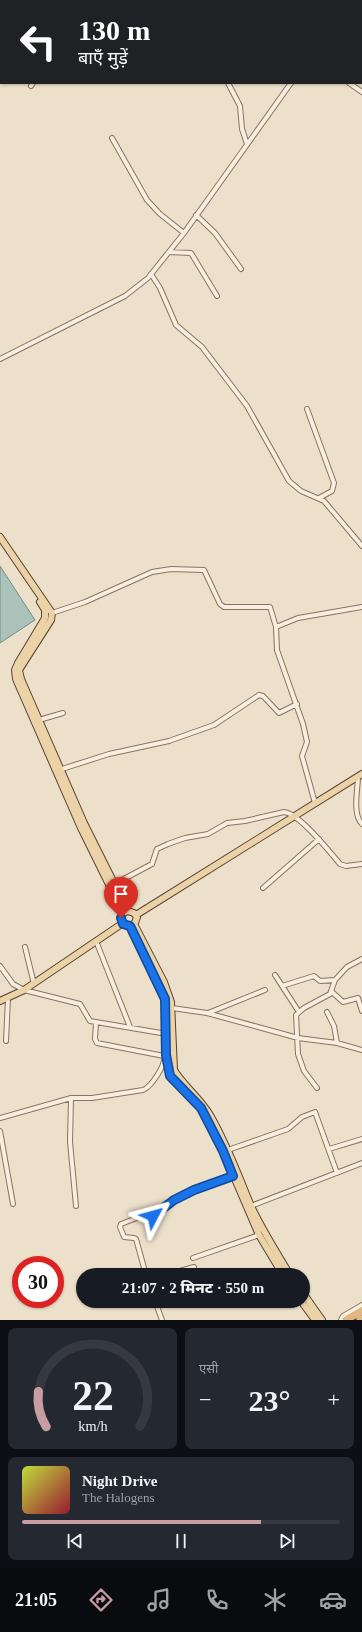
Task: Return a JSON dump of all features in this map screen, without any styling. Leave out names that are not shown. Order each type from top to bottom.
[{"type":"highway","points":[[346,1320],[362,1311]]},
{"type":"main road","points":[[0,537],[52,613],[51,620],[19,670],[21,679],[62,769],[84,823],[126,912]]},
{"type":"main road","points":[[0,542],[42,604],[46,616],[18,663],[15,670],[16,679],[81,828],[126,912]]},
{"type":"main road","points":[[126,912],[136,914],[360,775]]},
{"type":"main road","points":[[123,924],[121,918],[126,912]]},
{"type":"main road","points":[[132,925],[136,920],[136,914]]},
{"type":"main road","points":[[0,1001],[34,984],[123,924],[132,925]]},
{"type":"main road","points":[[132,925],[164,982],[171,1002],[174,1070],[210,1114],[228,1150],[251,1206],[286,1268]]},
{"type":"main road","points":[[132,925],[165,999],[167,1059],[170,1076],[201,1108],[223,1151],[259,1235],[279,1268]]},
{"type":"main road","points":[[310,1303],[322,1320]]},
{"type":"main road","points":[[306,1308],[315,1320]]},
{"type":"street","points":[[229,84],[240,106],[242,129],[248,144]]},
{"type":"street","points":[[0,359],[124,296],[151,274],[184,233],[290,84]]},
{"type":"street","points":[[351,84],[362,92]]},
{"type":"street","points":[[112,138],[147,200],[160,214],[184,233]]},
{"type":"street","points":[[196,215],[215,233],[241,269]]},
{"type":"street","points":[[169,252],[191,253],[217,296]]},
{"type":"street","points":[[151,274],[160,288],[176,325],[202,347],[247,406],[289,481],[301,491],[320,498],[328,505],[362,546]]},
{"type":"street","points":[[308,409],[334,483],[332,491],[320,498]]},
{"type":"street","points":[[52,613],[85,602],[152,572],[171,569],[202,570],[206,572],[222,606],[229,608],[270,607],[276,627],[277,650],[297,704],[306,742],[302,756],[315,802]]},
{"type":"street","points":[[276,627],[298,618],[362,607]]},
{"type":"street","points":[[62,769],[109,754],[169,741],[208,727],[259,695],[263,696],[279,713],[297,704]]},
{"type":"street","points":[[39,720],[63,713]]},
{"type":"street","points":[[360,775],[357,812],[358,818],[362,824]]},
{"type":"street","points":[[120,881],[152,864],[157,849],[168,844],[185,838],[208,834],[227,823],[244,821],[284,812],[294,816],[319,839],[343,866],[362,864]]},
{"type":"street","points":[[263,888],[319,839]]},
{"type":"street","points":[[96,941],[130,1027]]},
{"type":"street","points":[[25,947],[34,984]]},
{"type":"street","points":[[317,1088],[302,1067],[297,1049],[298,1038],[296,1018],[299,1012],[331,991],[335,980],[346,967],[362,959]]},
{"type":"street","points":[[0,966],[13,984],[24,990],[80,1004],[84,1008],[88,1019],[96,1023],[130,1027],[167,1034]]},
{"type":"street","points":[[275,975],[299,1012]]},
{"type":"street","points":[[282,986],[314,976],[320,981],[335,980]]},
{"type":"street","points":[[207,1013],[265,990]]},
{"type":"street","points":[[331,991],[343,1002],[358,998],[362,1011]]},
{"type":"street","points":[[6,1041],[8,998]]},
{"type":"street","points":[[172,1008],[207,1013],[298,1038],[337,1043],[362,1050]]},
{"type":"street","points":[[327,1012],[334,1026],[337,1043]]},
{"type":"street","points":[[0,1118],[71,1098],[92,1098],[146,1089],[151,1085],[164,1062],[163,1055],[98,1043],[95,1039],[96,1023]]},
{"type":"street","points":[[71,1098],[70,1142],[76,1206]]},
{"type":"street","points":[[228,1150],[288,1129],[302,1117],[313,1111],[316,1113],[337,1173]]},
{"type":"street","points":[[0,1131],[13,1204]]},
{"type":"street","points":[[329,1149],[362,1139]]},
{"type":"street","points":[[251,1206],[362,1163]]},
{"type":"street","points":[[144,1268],[136,1240],[134,1238],[124,1237],[120,1227],[121,1224],[139,1217],[153,1216],[174,1200],[194,1190],[233,1176]]},
{"type":"street","points":[[194,1258],[259,1235]]},
{"type":"street","points":[[341,1320],[343,1316],[362,1305]]},
{"type":"street","points":[[158,1308],[162,1320]]},
{"type":"water","points":[[0,566],[35,620],[0,643]]},
{"type":"route","points":[[121,918],[123,924],[130,926],[165,999],[167,1008],[166,1055],[170,1076],[201,1108],[223,1151],[233,1176],[194,1190],[174,1200],[153,1216]]}]
